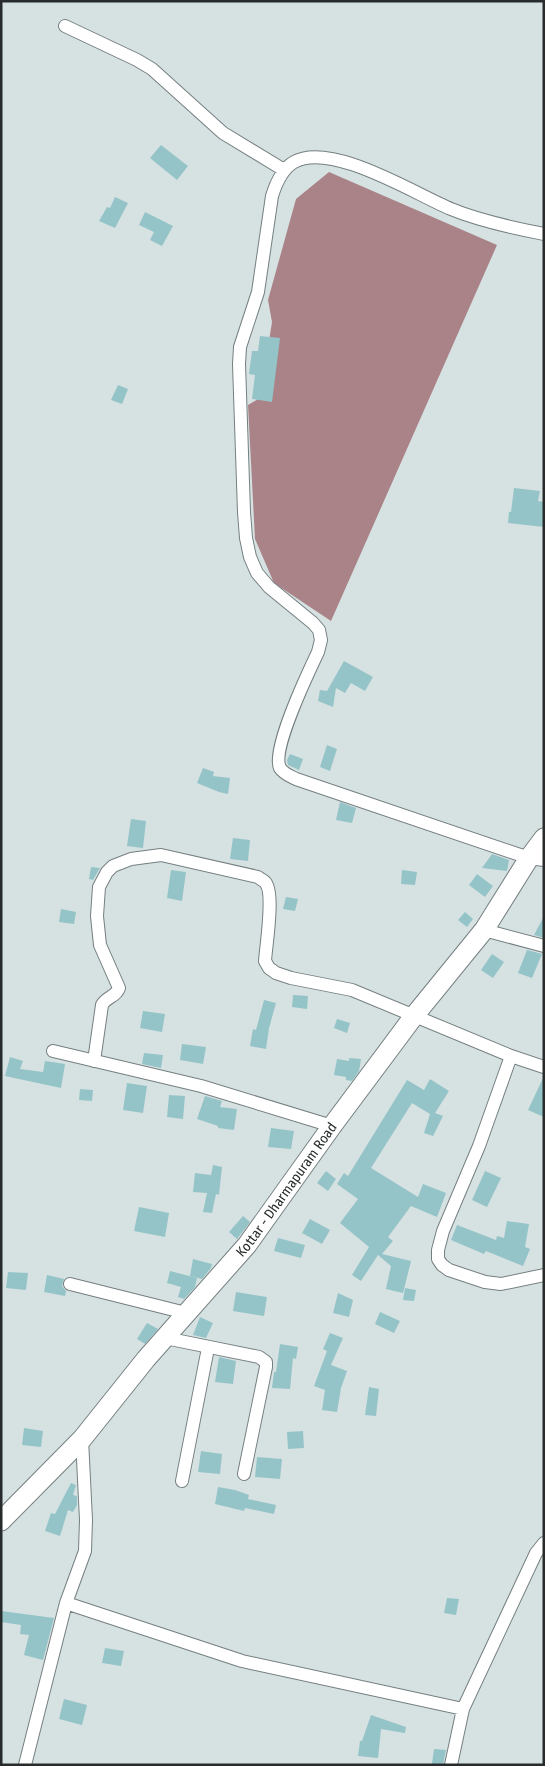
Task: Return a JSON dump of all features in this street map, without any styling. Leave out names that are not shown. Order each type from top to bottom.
[{"type":"main road","name":"Kottar - Dharmapuram Road","points":[[1,1521],[82,1440],[146,1358],[247,1245],[414,1016],[484,930],[536,859],[544,838]]},
{"type":"street","points":[[65,26],[152,68],[223,133],[284,170]]},
{"type":"street","points":[[536,859],[296,779],[286,774],[280,767],[279,753],[282,737],[318,652],[321,640],[319,630],[313,622],[269,587],[257,573],[250,557],[244,512],[239,356],[258,292],[272,196],[276,183],[284,170],[295,161],[312,157],[329,158],[353,164],[453,210],[544,234]]},
{"type":"street","points":[[94,1061],[102,1005],[104,1001],[117,993],[119,988],[100,945],[97,916],[99,887],[107,872],[113,866],[131,859],[161,856],[173,857],[258,877],[265,882],[269,896],[265,961],[268,968],[276,973],[291,978],[352,990],[511,1056],[544,1067]]},
{"type":"street","points":[[484,930],[544,946]]},
{"type":"street","points":[[53,1051],[201,1086],[332,1126]]},
{"type":"street","points":[[511,1056],[479,1146],[443,1231],[438,1250],[438,1259],[449,1270],[485,1282],[501,1284],[544,1274]]},
{"type":"street","points":[[70,1284],[186,1314]]},
{"type":"street","points":[[165,1338],[259,1357],[266,1362],[244,1474]]},
{"type":"street","points":[[182,1481],[208,1348]]},
{"type":"street","points":[[25,1765],[66,1603],[85,1551],[86,1520],[82,1440]]},
{"type":"street","points":[[451,1765],[463,1709],[536,1554],[544,1543]]},
{"type":"street","points":[[66,1603],[242,1661],[463,1709]]},
{"type":"shaded area","points":[[329,172],[497,245],[331,621],[274,583],[255,539],[248,405],[260,398],[272,322],[268,300],[296,199]]},
{"type":"building","points":[[161,145],[188,166],[177,180],[150,158]]},
{"type":"building","points":[[115,197],[128,203],[115,228],[99,221],[107,207],[110,208]]},
{"type":"building","points":[[145,212],[173,226],[162,246],[150,240],[154,232],[139,225]]},
{"type":"building","points":[[260,336],[280,338],[272,402],[252,399],[255,375],[249,374],[252,351],[258,351]]},
{"type":"building","points":[[118,385],[128,389],[122,404],[111,400]]},
{"type":"building","points":[[514,488],[540,491],[538,501],[544,502],[544,527],[508,523]]},
{"type":"building","points":[[344,661],[373,677],[365,691],[351,683],[345,693],[336,688],[333,707],[318,701],[320,690],[327,691]]},
{"type":"building","points":[[327,745],[337,749],[330,771],[320,767]]},
{"type":"building","points":[[290,754],[303,759],[299,770],[288,765],[287,760]]},
{"type":"building","points":[[203,768],[214,772],[213,776],[230,778],[228,794],[197,783]]},
{"type":"building","points":[[340,802],[356,808],[352,823],[336,820]]},
{"type":"building","points":[[131,819],[146,821],[143,848],[127,846]]},
{"type":"building","points":[[233,838],[250,840],[248,861],[230,859]]},
{"type":"building","points":[[492,854],[509,860],[507,871],[482,868]]},
{"type":"building","points":[[91,867],[100,868],[93,880],[89,879]]},
{"type":"building","points":[[171,870],[186,872],[182,901],[167,898]]},
{"type":"building","points":[[402,870],[417,872],[415,885],[401,884]]},
{"type":"building","points":[[477,874],[493,886],[485,897],[469,885]]},
{"type":"building","points":[[286,897],[298,899],[295,911],[283,909]]},
{"type":"building","points":[[61,909],[76,912],[74,924],[59,922]]},
{"type":"building","points":[[465,912],[473,919],[467,927],[458,920]]},
{"type":"building","points":[[544,916],[544,938],[534,935]]},
{"type":"building","points":[[527,950],[542,954],[532,978],[518,973]]},
{"type":"building","points":[[492,954],[504,962],[493,978],[481,970]]},
{"type":"building","points":[[293,995],[308,996],[307,1009],[292,1007]]},
{"type":"building","points":[[264,1000],[276,1003],[269,1028],[266,1049],[250,1046],[253,1029],[256,1030]]},
{"type":"building","points":[[143,1011],[165,1014],[162,1032],[140,1028]]},
{"type":"building","points":[[337,1019],[350,1023],[347,1033],[334,1028]]},
{"type":"building","points":[[182,1044],[206,1047],[203,1064],[180,1060]]},
{"type":"building","points":[[144,1053],[163,1055],[161,1068],[142,1064]]},
{"type":"building","points":[[10,1057],[23,1061],[20,1069],[43,1072],[45,1061],[65,1064],[61,1088],[5,1076]]},
{"type":"building","points":[[349,1058],[361,1059],[359,1071],[352,1081],[346,1080],[346,1077],[334,1075],[337,1059],[349,1061]]},
{"type":"building","points":[[544,1076],[544,1117],[528,1110]]},
{"type":"building","points":[[430,1079],[449,1091],[435,1113],[443,1116],[433,1136],[424,1133],[430,1114],[412,1103],[371,1168],[418,1197],[423,1184],[446,1193],[437,1217],[411,1206],[388,1237],[393,1241],[382,1254],[411,1261],[403,1293],[386,1289],[391,1266],[378,1255],[361,1281],[352,1275],[369,1247],[340,1223],[358,1199],[337,1184],[344,1173],[348,1176],[407,1080],[424,1090]]},
{"type":"building","points":[[127,1083],[147,1086],[143,1113],[123,1110]]},
{"type":"building","points":[[80,1089],[93,1090],[92,1101],[79,1100]]},
{"type":"building","points":[[169,1095],[185,1096],[183,1119],[167,1117]]},
{"type":"building","points":[[205,1096],[222,1101],[220,1107],[237,1109],[234,1130],[218,1128],[218,1126],[197,1119]]},
{"type":"building","points":[[271,1128],[294,1131],[291,1149],[268,1147]]},
{"type":"building","points":[[213,1165],[222,1167],[219,1195],[216,1194],[212,1213],[203,1212],[207,1193],[193,1192],[195,1173],[211,1175]]},
{"type":"building","points":[[326,1171],[336,1179],[328,1191],[317,1183]]},
{"type":"building","points":[[485,1171],[501,1178],[487,1207],[472,1200]]},
{"type":"building","points":[[139,1207],[169,1213],[165,1237],[134,1231]]},
{"type":"building","points":[[243,1216],[250,1222],[237,1239],[229,1232]]},
{"type":"building","points":[[310,1219],[330,1230],[322,1244],[302,1233]]},
{"type":"building","points":[[507,1221],[529,1224],[525,1247],[530,1249],[523,1266],[486,1251],[484,1254],[451,1240],[457,1225],[496,1240],[497,1236],[504,1238]]},
{"type":"building","points":[[278,1238],[305,1245],[301,1258],[274,1251]]},
{"type":"building","points":[[193,1259],[212,1264],[202,1279],[190,1276]]},
{"type":"building","points":[[170,1271],[197,1278],[195,1287],[184,1299],[178,1297],[181,1287],[167,1283]]},
{"type":"building","points":[[8,1272],[28,1273],[26,1290],[6,1288]]},
{"type":"building","points":[[47,1275],[64,1279],[62,1286],[66,1291],[65,1296],[44,1292]]},
{"type":"building","points":[[405,1288],[416,1290],[414,1301],[403,1300]]},
{"type":"building","points":[[236,1292],[267,1297],[264,1316],[233,1311]]},
{"type":"building","points":[[338,1293],[353,1300],[349,1317],[333,1313]]},
{"type":"building","points":[[380,1312],[400,1321],[394,1333],[375,1324]]},
{"type":"building","points":[[200,1317],[213,1323],[206,1338],[193,1335]]},
{"type":"building","points":[[147,1323],[158,1329],[145,1344],[137,1339]]},
{"type":"building","points":[[330,1333],[343,1338],[331,1365],[347,1371],[341,1388],[337,1412],[322,1410],[325,1390],[314,1386],[327,1351],[323,1349]]},
{"type":"building","points":[[280,1344],[298,1347],[296,1359],[293,1358],[290,1389],[272,1388]]},
{"type":"building","points":[[219,1357],[236,1361],[233,1384],[215,1382]]},
{"type":"building","points":[[369,1387],[379,1389],[376,1416],[365,1415]]},
{"type":"building","points":[[24,1428],[43,1431],[41,1447],[22,1445]]},
{"type":"building","points":[[303,1431],[304,1448],[288,1449],[287,1432]]},
{"type":"building","points":[[201,1451],[222,1454],[220,1474],[198,1472]]},
{"type":"building","points":[[257,1457],[282,1459],[280,1479],[255,1477]]},
{"type":"building","points":[[71,1483],[76,1485],[73,1495],[77,1496],[77,1505],[73,1512],[68,1510],[60,1536],[45,1531],[51,1513],[55,1514]]},
{"type":"building","points":[[218,1487],[249,1495],[248,1499],[276,1505],[274,1514],[245,1508],[244,1511],[215,1504]]},
{"type":"building","points":[[447,1598],[459,1599],[456,1615],[444,1613]]},
{"type":"building","points":[[1,1611],[54,1618],[43,1660],[24,1655],[29,1635],[20,1634],[21,1625],[1,1622]]},
{"type":"building","points":[[105,1648],[124,1651],[121,1666],[102,1663]]},
{"type":"building","points":[[64,1699],[87,1705],[82,1725],[59,1719]]},
{"type":"building","points":[[371,1715],[406,1727],[405,1733],[381,1729],[378,1758],[358,1756],[360,1741],[362,1741]]},
{"type":"building","points":[[434,1749],[446,1750],[443,1765],[432,1764]]}]
